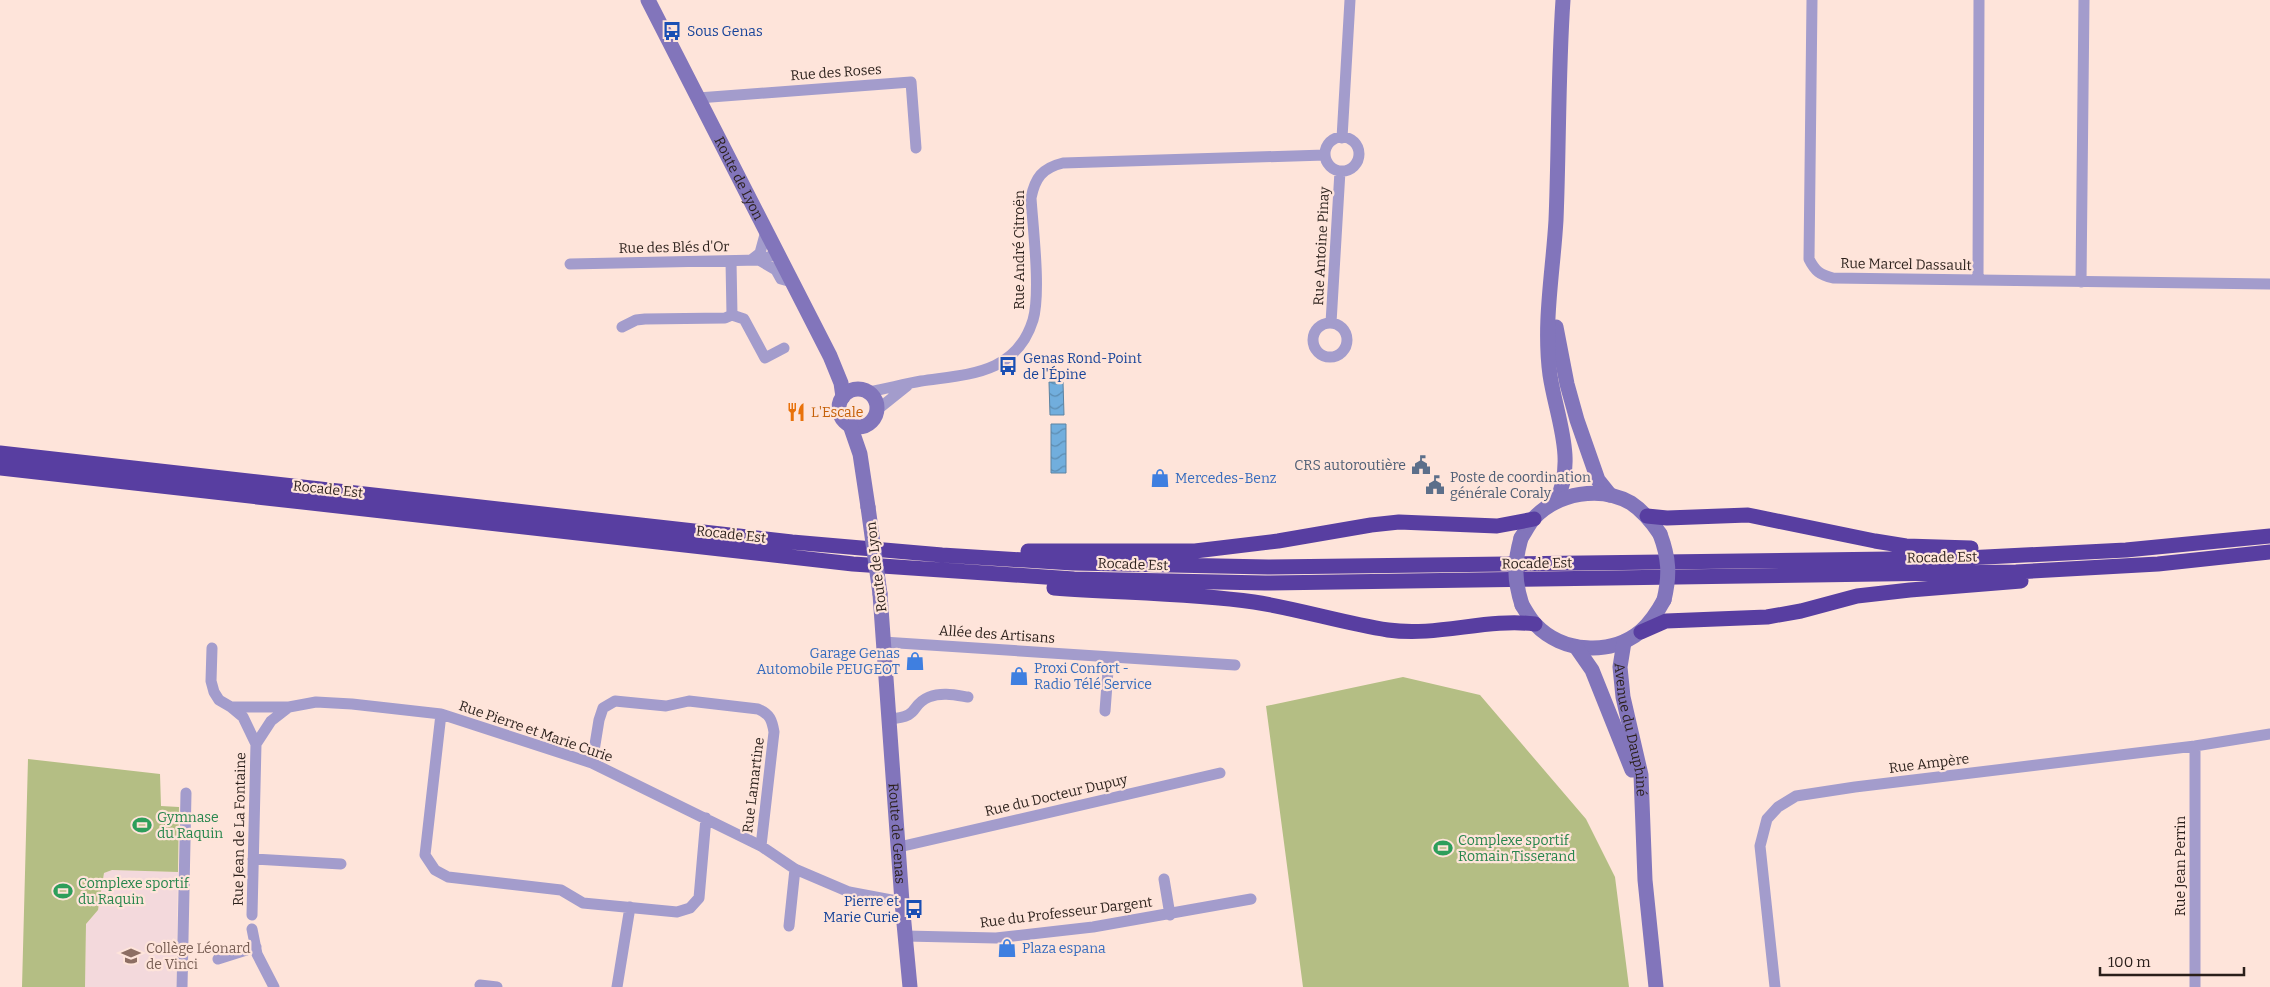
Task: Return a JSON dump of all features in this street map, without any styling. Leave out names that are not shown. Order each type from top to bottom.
[{"type":"highway","name":"Rocade Est","points":[[0,453],[792,542],[942,556],[1083,564],[1278,567],[2038,555],[2126,550],[2270,536]]},
{"type":"highway","name":"Rocade Est","points":[[0,468],[853,564],[966,573],[1084,579],[1265,583],[1976,573],[2083,569],[2270,552]]},
{"type":"highway","points":[[1647,516],[1667,518],[1748,515],[1906,546],[2024,548],[2038,555]]},
{"type":"highway","points":[[942,556],[957,548],[1032,551],[1195,551],[1399,522],[1497,526],[1534,519]]},
{"type":"highway","points":[[1640,632],[1666,621],[1767,617],[1800,611],[1857,596],[2065,578],[2083,569]]},
{"type":"highway","points":[[966,573],[975,582],[1231,599],[1283,607],[1389,630],[1428,632],[1515,622],[1535,624]]},
{"type":"main road","name":"Route de Lyon","points":[[648,0],[830,356],[841,382],[843,397]]},
{"type":"main road","points":[[1556,501],[1565,473],[1563,435],[1550,375],[1547,316],[1552,278],[1563,0]]},
{"type":"main road","points":[[1552,278],[1556,334],[1567,384],[1598,480],[1610,495]]},
{"type":"main road","name":"Route de Lyon","points":[[830,356],[864,391]]},
{"type":"main road","points":[[851,391],[864,391],[875,399],[874,416],[862,426],[850,425],[840,412],[843,397],[851,391]]},
{"type":"main road","name":"Route de Lyon","points":[[860,454],[874,416]]},
{"type":"main road","name":"Route de Lyon","points":[[850,425],[860,454],[868,507],[880,594],[887,680]]},
{"type":"main road","points":[[1582,493],[1610,495],[1630,503],[1647,516],[1660,534],[1668,555],[1669,578],[1664,600],[1654,617],[1640,632],[1624,642],[1600,648],[1576,647],[1554,639],[1535,624],[1522,605],[1515,583],[1514,560],[1521,538],[1534,519],[1556,501],[1582,493]]},
{"type":"main road","name":"Avenue du Dauphiné","points":[[1624,642],[1620,666],[1623,697],[1641,775],[1645,880],[1656,987]]},
{"type":"main road","name":"Avenue du Dauphiné","points":[[1576,647],[1592,670],[1609,709],[1634,778],[1643,818]]},
{"type":"main road","name":"Route de Genas","points":[[887,680],[902,902],[910,987]]},
{"type":"street","points":[[1342,138],[1350,0]]},
{"type":"street","name":"Rue Marcel Dassault","points":[[1812,0],[1809,259],[1814,270],[1822,276],[1833,278],[2270,284]]},
{"type":"street","points":[[1978,280],[1979,0]]},
{"type":"street","points":[[2081,282],[2084,0]]},
{"type":"street","name":"Rue des Roses","points":[[698,98],[911,82],[916,148]]},
{"type":"street","points":[[1342,138],[1355,144],[1359,156],[1353,167],[1340,171],[1328,165],[1325,156],[1328,145],[1342,138]]},
{"type":"street","name":"Rue André Citroën","points":[[864,391],[973,374],[1006,359],[1026,336],[1033,319],[1036,297],[1033,190],[1038,177],[1051,166],[1063,163],[1325,156]]},
{"type":"street","name":"Rue Antoine Pinay","points":[[1331,323],[1340,171]]},
{"type":"street","points":[[766,231],[760,253],[755,260],[776,270],[781,279],[792,282]]},
{"type":"street","name":"Rue des Blés d'Or","points":[[570,264],[755,260],[778,254]]},
{"type":"street","points":[[731,261],[732,315]]},
{"type":"street","points":[[622,327],[636,320],[725,318],[732,315],[744,319],[765,358],[784,348]]},
{"type":"street","points":[[874,416],[913,382]]},
{"type":"street","name":"Allée des Artisans","points":[[884,642],[1235,665]]},
{"type":"street","points":[[212,648],[211,682],[214,692],[219,700],[231,707]]},
{"type":"street","points":[[1104,711],[1109,657]]},
{"type":"street","points":[[889,718],[906,718],[929,697],[948,693],[968,697]]},
{"type":"street","name":"Rue Lamartine","points":[[592,763],[599,720],[603,708],[615,701],[666,706],[689,701],[758,709],[765,712],[772,719],[774,732],[761,846]]},
{"type":"street","name":"Rue Pierre et Marie Curie","points":[[231,707],[289,707],[316,702],[440,714],[592,763],[761,846],[796,869],[849,892],[902,902]]},
{"type":"street","name":"Rue Jean de La Fontaine","points":[[231,707],[243,717],[256,744],[252,915]]},
{"type":"street","name":"Rue Jean de La Fontaine","points":[[256,744],[271,721],[289,707]]},
{"type":"street","points":[[440,714],[425,855],[434,870],[448,877],[561,890],[583,903],[677,912],[690,908],[699,898],[706,818]]},
{"type":"street","name":"Rue Ampère","points":[[1775,987],[1760,846],[1768,819],[1778,806],[1796,796],[2195,746],[2270,734]]},
{"type":"street","name":"Rue Jean Perrin","points":[[2195,746],[2195,987]]},
{"type":"street","name":"Rue du Docteur Dupuy","points":[[899,847],[1220,773]]},
{"type":"street","points":[[182,987],[186,793]]},
{"type":"street","points":[[253,860],[341,864]]},
{"type":"street","points":[[789,926],[796,869]]},
{"type":"street","name":"Rue du Professeur Dargent","points":[[1164,878],[1170,915]]},
{"type":"street","name":"Rue du Professeur Dargent","points":[[905,936],[996,938],[1170,915],[1251,899]]},
{"type":"street","points":[[617,987],[630,907]]},
{"type":"street","points":[[252,929],[256,947],[274,987]]},
{"type":"street","points":[[218,959],[256,947]]},
{"type":"street","points":[[480,984],[497,987]]},
{"type":"shaded area","name":"Collège Léonard de Vinci","points":[[112,870],[178,872],[176,987],[85,987],[86,924],[98,910],[104,873]]},
{"type":"green space","name":"Complexe sportif Romain Tisserand","points":[[1403,677],[1480,695],[1586,819],[1615,877],[1629,987],[1303,987],[1266,706]]},
{"type":"green space","name":"Complexe sportif du Raquin","points":[[28,759],[160,774],[161,806],[179,807],[178,872],[112,870],[104,873],[98,910],[86,924],[85,987],[22,987]]},
{"type":"water","points":[[1049,382],[1063,382],[1064,415],[1050,415]]},
{"type":"water","points":[[1051,424],[1066,424],[1066,473],[1051,473]]},
{"type":"place","name":"Sous Genas","points":[[672,31]]},
{"type":"place","name":"Genas Rond-Point de l'Épine","points":[[1008,366]]},
{"type":"place","name":"L'Escale","points":[[796,412]]},
{"type":"place","name":"CRS autoroutière","points":[[1421,465]]},
{"type":"place","name":"Mercedes-Benz","points":[[1160,478]]},
{"type":"place","name":"Poste de coordination générale Coraly","points":[[1435,485]]},
{"type":"place","name":"Garage Genas Automobile PEUGEOT","points":[[915,661]]},
{"type":"place","name":"Proxi Confort - Radio Télé Service","points":[[1019,676]]},
{"type":"place","name":"Gymnase du Raquin","points":[[142,825]]},
{"type":"place","name":"Complexe sportif Romain Tisserand","points":[[1443,848]]},
{"type":"place","name":"Complexe sportif du Raquin","points":[[63,891]]},
{"type":"place","name":"Pierre et Marie Curie","points":[[914,909]]},
{"type":"place","name":"Plaza espana","points":[[1007,948]]},
{"type":"place","name":"Collège Léonard de Vinci","points":[[131,956]]}]
